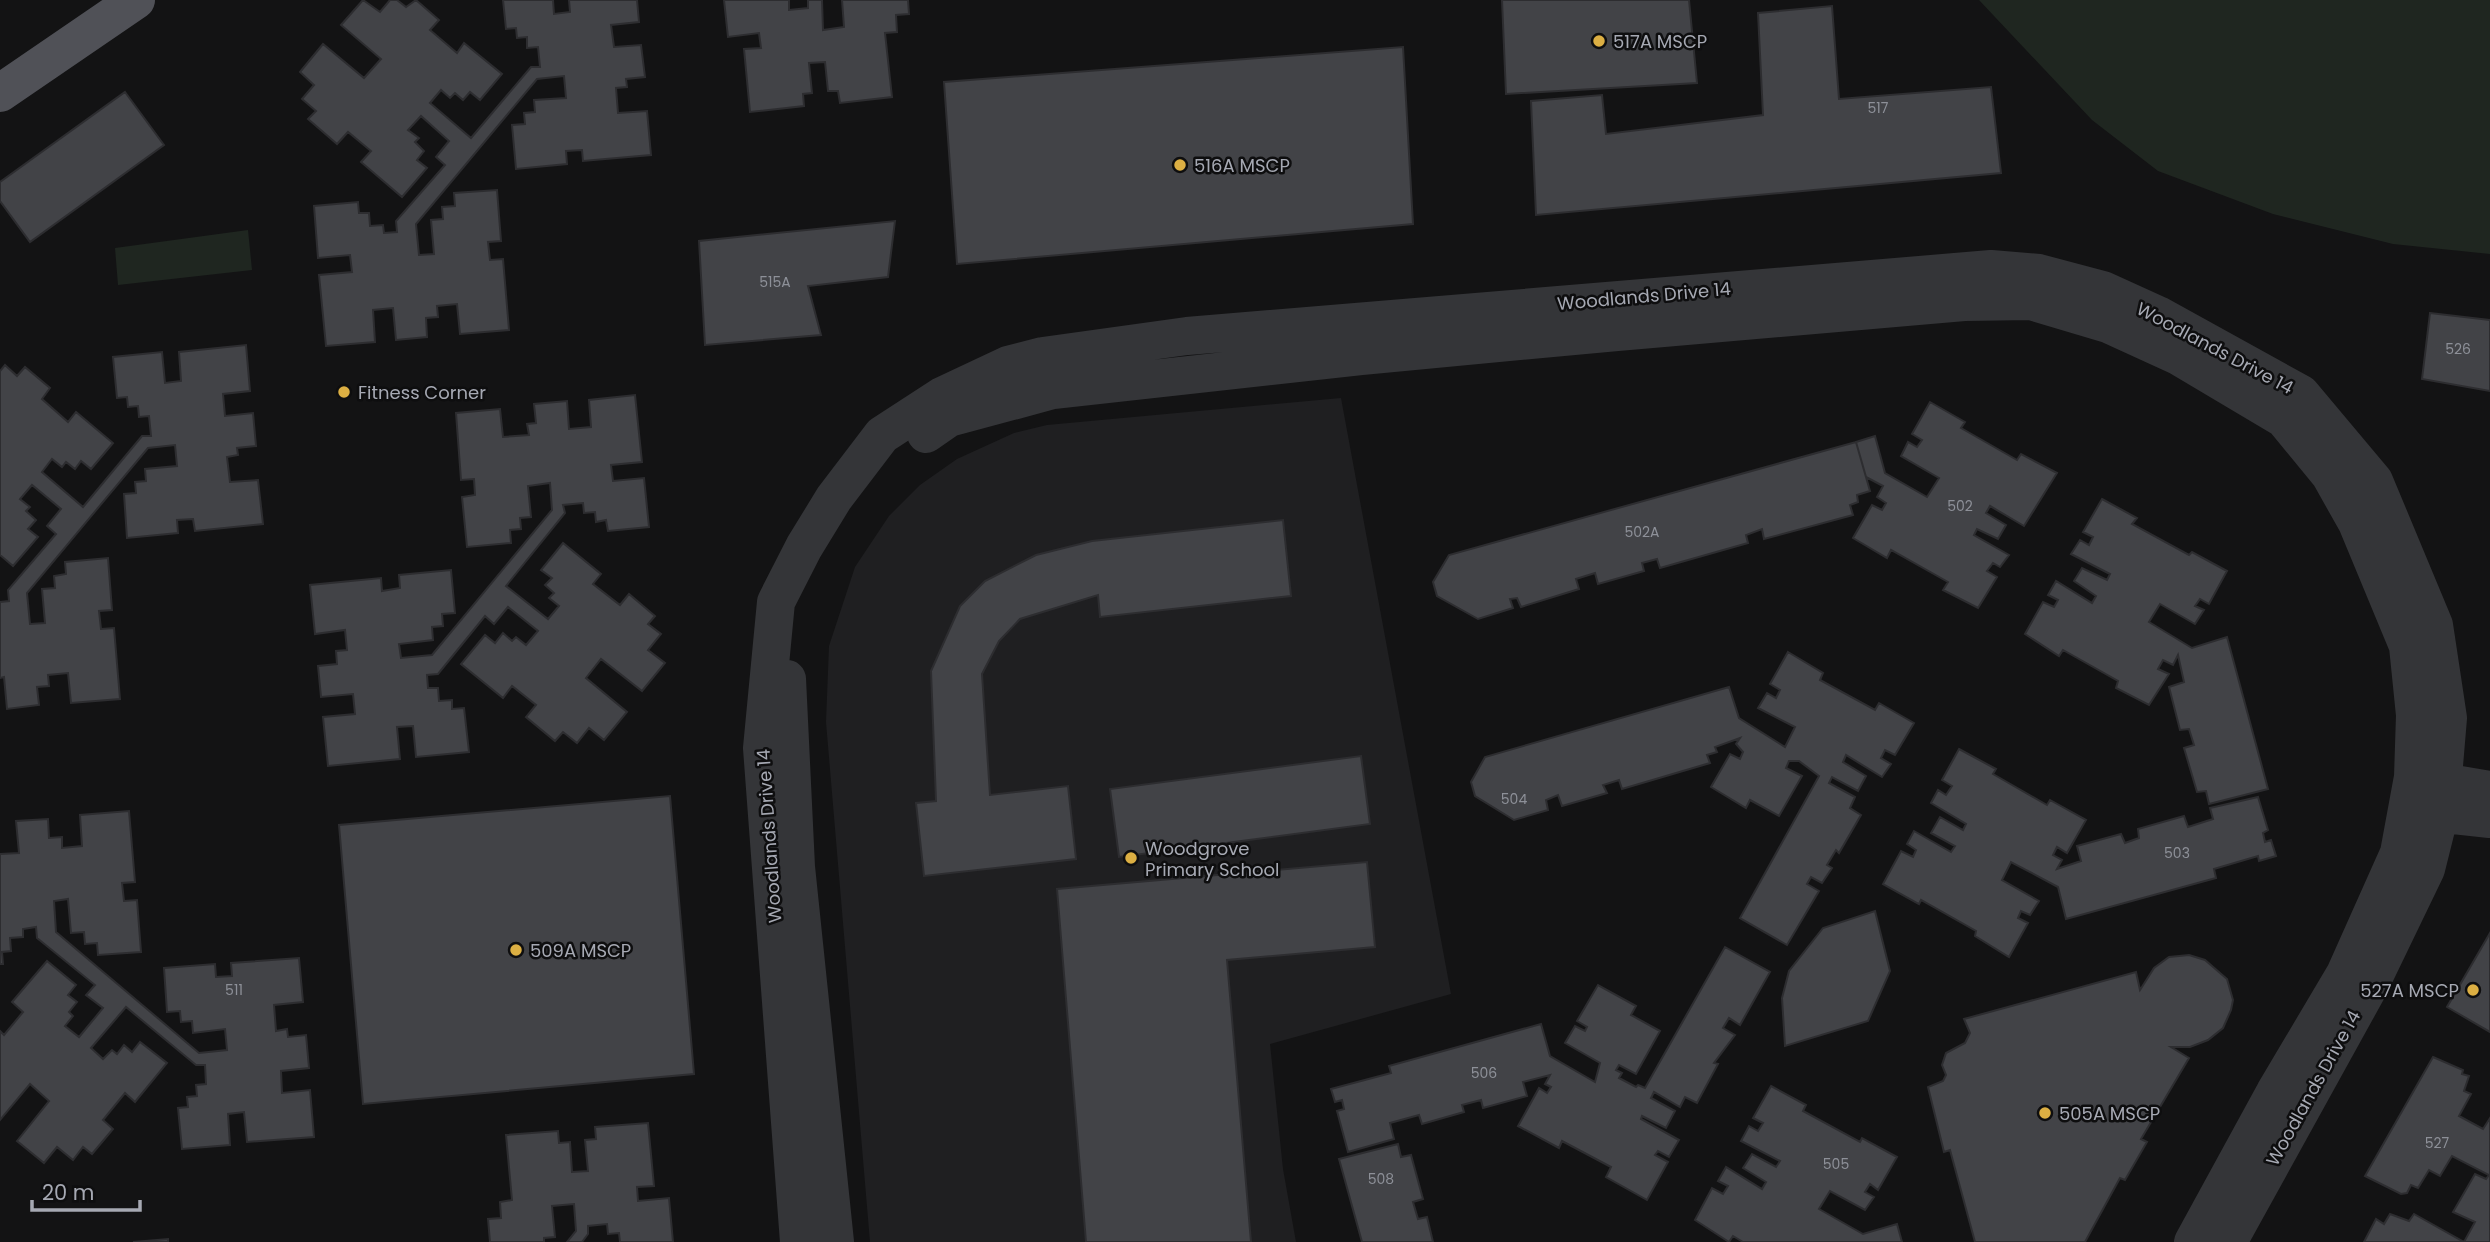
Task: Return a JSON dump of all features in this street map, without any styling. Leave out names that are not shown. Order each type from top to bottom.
[{"type":"main road","points":[[2,93],[136,0]]},
{"type":"street","name":"Woodlands Drive 14","points":[[799,1242],[762,748],[776,602],[804,547],[834,498],[883,435],[942,396],[1008,365],[1090,348],[1187,336],[1923,272],[1991,269],[2039,273],[2103,290],[2158,315],[2301,394],[2374,481],[2434,625],[2448,719],[2426,796],[2345,974],[2275,1092],[2193,1242]]},
{"type":"street","name":"Woodlands Drive 14","points":[[835,1242],[796,867],[786,672],[794,614],[812,563],[845,508],[886,461],[949,418],[1052,390],[1303,362],[1964,302],[2031,301],[2108,324],[2190,363],[2284,419],[2330,475],[2357,523],[2407,646],[2426,796],[2426,869],[2370,985],[2228,1242]]},
{"type":"street","points":[[2426,796],[2490,790]]},
{"type":"street","points":[[2426,796],[2490,819]]},
{"type":"shaded area","points":[[1979,0],[2490,0],[2490,254],[2393,244],[2273,214],[2158,171],[2092,120]]},
{"type":"shaded area","points":[[248,230],[252,270],[118,285],[115,248]]},
{"type":"shaded area","name":"Woodgrove Primary School","points":[[1341,398],[1451,994],[1270,1044],[1283,1169],[1296,1242],[870,1242],[826,722],[829,646],[855,567],[889,516],[920,485],[957,459],[1014,433],[1047,425]]},
{"type":"building","points":[[363,0],[380,12],[390,0],[397,0],[406,7],[416,0],[439,20],[430,30],[457,53],[464,43],[502,74],[480,100],[470,92],[463,100],[455,93],[450,98],[441,90],[430,103],[471,138],[531,67],[540,67],[538,47],[527,48],[527,37],[517,38],[516,28],[506,29],[503,0],[553,0],[554,14],[570,12],[569,0],[637,0],[639,22],[611,25],[614,47],[641,45],[645,77],[626,79],[627,87],[616,88],[618,113],[647,111],[651,155],[583,161],[582,150],[566,151],[567,164],[516,169],[512,125],[525,124],[524,113],[535,112],[534,100],[566,98],[564,76],[537,79],[416,224],[419,255],[434,254],[431,220],[443,219],[442,207],[455,206],[454,193],[497,190],[501,241],[488,242],[490,260],[503,259],[509,330],[460,334],[457,304],[437,306],[438,317],[426,318],[427,337],[396,340],[393,308],[373,310],[375,342],[326,346],[319,275],[352,272],[350,255],[318,258],[314,206],[358,202],[359,213],[369,213],[370,226],[383,225],[384,233],[397,232],[396,221],[445,165],[436,157],[449,141],[421,116],[408,130],[419,138],[415,142],[424,151],[417,160],[427,168],[402,197],[361,162],[371,151],[348,132],[337,144],[308,119],[316,111],[302,99],[314,85],[300,72],[323,44],[364,78],[381,59],[341,25]]},
{"type":"building","points":[[724,0],[789,0],[789,10],[808,8],[808,0],[822,0],[823,30],[844,27],[842,0],[908,0],[909,14],[896,15],[897,32],[885,33],[892,97],[840,103],[838,91],[828,91],[825,62],[809,63],[812,93],[803,94],[804,106],[750,112],[744,49],[761,48],[759,33],[728,37]]},
{"type":"building","name":"517A MSCP","points":[[1502,0],[1689,0],[1697,83],[1506,94]]},
{"type":"building","points":[[1832,6],[1839,99],[1991,87],[2001,173],[1536,215],[1531,101],[1602,95],[1606,134],[1763,115],[1758,13]]},
{"type":"building","name":"516A MSCP","points":[[1403,47],[1413,224],[957,264],[944,82]]},
{"type":"building","points":[[125,92],[164,145],[30,242],[0,201],[0,182]]},
{"type":"building","points":[[895,221],[888,277],[808,286],[821,335],[705,345],[699,241]]},
{"type":"building","points":[[2430,313],[2490,320],[2490,391],[2422,379]]},
{"type":"building","points":[[246,345],[250,391],[223,394],[225,416],[253,413],[256,446],[237,448],[238,455],[227,457],[230,482],[258,480],[263,524],[195,531],[193,519],[177,520],[178,533],[127,538],[124,494],[136,493],[135,482],[146,481],[145,469],[177,466],[175,445],[148,448],[27,593],[30,624],[45,623],[42,589],[55,588],[54,576],[66,574],[65,562],[108,558],[112,610],[99,611],[101,629],[114,628],[120,699],[71,703],[68,673],[48,675],[49,686],[37,687],[39,705],[7,709],[4,677],[0,678],[0,602],[9,601],[8,590],[56,534],[47,526],[61,509],[32,485],[20,499],[30,507],[26,511],[36,520],[28,529],[38,537],[13,566],[0,555],[0,371],[5,365],[17,376],[25,367],[50,388],[42,399],[68,422],[76,412],[113,443],[91,469],[81,461],[75,469],[66,462],[62,467],[52,459],[42,472],[83,507],[142,436],[151,436],[149,416],[139,417],[138,406],[128,407],[127,397],[117,398],[113,357],[162,352],[165,383],[181,381],[179,352]]},
{"type":"building","points":[[635,395],[642,462],[611,465],[613,481],[644,478],[649,527],[608,531],[606,520],[596,522],[595,512],[584,513],[583,503],[563,505],[565,513],[506,586],[548,619],[559,606],[549,598],[554,593],[545,585],[552,578],[541,570],[563,543],[601,574],[593,584],[620,605],[629,594],[655,616],[648,624],[661,634],[648,650],[665,663],[642,691],[601,659],[586,678],[627,712],[604,740],[589,728],[577,743],[563,732],[555,741],[526,717],[536,705],[512,686],[503,698],[461,664],[485,635],[495,643],[503,633],[512,641],[516,637],[526,645],[538,631],[508,607],[494,624],[485,616],[438,674],[427,675],[428,688],[438,688],[439,701],[452,700],[452,709],[464,708],[469,752],[416,757],[413,726],[397,727],[400,759],[328,766],[323,717],[355,714],[353,694],[321,697],[318,666],[337,664],[336,651],[347,650],[345,630],[315,634],[310,585],[381,578],[382,591],[400,588],[399,575],[451,570],[455,613],[442,614],[443,626],[432,627],[433,640],[399,644],[401,658],[432,655],[552,510],[550,483],[528,486],[531,517],[520,518],[521,529],[510,530],[511,543],[467,547],[462,497],[475,495],[474,479],[461,480],[456,413],[500,409],[503,437],[529,435],[527,424],[536,423],[534,404],[567,401],[569,429],[591,427],[589,400]]},
{"type":"building","points":[[1930,402],[1965,422],[1961,428],[2017,460],[2021,454],[2057,473],[2024,526],[1990,506],[1986,513],[2006,525],[1998,539],[1977,529],[1974,535],[2009,555],[2000,567],[1993,563],[1987,571],[1997,577],[1978,608],[1943,590],[1948,582],[1891,550],[1887,558],[1853,538],[1872,505],[1882,510],[1886,503],[1877,497],[1883,486],[1866,477],[1856,442],[1875,436],[1885,473],[1927,497],[1939,478],[1901,456],[1908,442],[1917,447],[1922,440],[1912,434]]},
{"type":"building","points":[[1856,442],[1870,491],[1857,495],[1858,502],[1850,505],[1853,515],[1764,539],[1762,529],[1746,535],[1748,543],[1660,568],[1657,559],[1642,563],[1644,571],[1598,584],[1595,573],[1576,579],[1579,589],[1521,607],[1517,598],[1510,599],[1513,608],[1478,619],[1437,596],[1433,582],[1449,555]]},
{"type":"building","points":[[2102,499],[2137,518],[2132,524],[2189,555],[2192,552],[2227,571],[2209,604],[2200,599],[2195,606],[2204,610],[2195,624],[2160,604],[2149,622],[2192,648],[2227,637],[2268,789],[2209,804],[2206,791],[2197,792],[2184,748],[2194,745],[2189,729],[2180,730],[2169,687],[2184,682],[2178,655],[2173,665],[2163,660],[2158,669],[2169,674],[2149,705],[2116,688],[2118,681],[2063,650],[2059,656],[2025,634],[2043,602],[2054,607],[2058,600],[2048,595],[2056,581],[2092,603],[2096,596],[2074,581],[2082,568],[2107,580],[2110,574],[2071,554],[2080,540],[2089,545],[2093,537],[2083,532]]},
{"type":"building","points":[[1283,520],[1291,596],[1100,617],[1098,595],[1020,619],[999,641],[982,674],[990,795],[1068,786],[1076,859],[924,876],[916,803],[936,801],[931,671],[960,606],[985,581],[1036,555],[1092,541]]},
{"type":"building","points":[[1788,652],[1823,673],[1820,680],[1875,710],[1879,703],[1914,723],[1895,755],[1885,750],[1881,758],[1891,764],[1882,777],[1846,755],[1843,762],[1866,776],[1858,791],[1832,777],[1829,783],[1855,797],[1850,808],[1861,815],[1839,853],[1836,850],[1827,865],[1832,868],[1822,883],[1811,877],[1807,884],[1819,891],[1787,945],[1740,918],[1819,776],[1799,761],[1789,761],[1786,768],[1802,776],[1779,816],[1750,800],[1746,808],[1711,787],[1730,754],[1740,759],[1743,752],[1736,744],[1740,738],[1715,747],[1717,752],[1707,755],[1710,763],[1622,789],[1619,780],[1603,785],[1607,793],[1562,806],[1558,795],[1546,800],[1548,810],[1514,820],[1475,796],[1471,782],[1485,757],[1729,687],[1739,718],[1785,747],[1795,727],[1758,708],[1767,693],[1776,698],[1780,690],[1770,684]]},
{"type":"building","points":[[1959,749],[1996,769],[1993,774],[2047,805],[2050,800],[2086,820],[2067,853],[2057,847],[2053,855],[2062,860],[2057,869],[2081,861],[2077,846],[2121,834],[2125,843],[2139,838],[2138,829],[2184,816],[2188,827],[2213,819],[2210,808],[2258,797],[2268,830],[2263,833],[2265,842],[2271,840],[2276,856],[2259,861],[2258,856],[2214,869],[2216,878],[2066,919],[2058,887],[2011,862],[2002,880],[2039,901],[2030,915],[2021,911],[2018,918],[2028,923],[2009,957],[1975,936],[1976,931],[1921,900],[1919,904],[1883,884],[1901,851],[1913,857],[1916,850],[1907,844],[1914,831],[1951,852],[1955,846],[1931,833],[1940,817],[1963,830],[1966,824],[1931,803],[1938,790],[1946,795],[1952,786],[1942,780]]},
{"type":"building","points":[[1361,756],[1370,824],[1119,857],[1110,789]]},
{"type":"building","name":"509A MSCP","points":[[670,796],[694,1074],[363,1104],[339,825]]},
{"type":"building","points":[[129,811],[135,882],[122,883],[124,901],[137,900],[141,952],[98,955],[97,943],[85,944],[84,932],[71,933],[68,899],[54,901],[56,932],[199,1053],[227,1050],[225,1029],[193,1033],[192,1021],[181,1022],[180,1011],[167,1012],[164,968],[215,964],[216,977],[232,976],[231,963],[299,958],[303,1002],[274,1005],[276,1031],[287,1029],[288,1037],[306,1035],[309,1068],[281,1071],[282,1093],[310,1090],[314,1137],[247,1142],[244,1112],[228,1114],[230,1145],[182,1149],[178,1108],[188,1107],[187,1097],[197,1096],[196,1085],[206,1084],[205,1065],[196,1065],[126,1007],[91,1048],[103,1059],[112,1050],[117,1054],[124,1045],[132,1052],[140,1042],[167,1063],[135,1102],[125,1093],[103,1120],[113,1129],[92,1154],[83,1147],[73,1160],[57,1147],[44,1163],[17,1141],[49,1101],[30,1084],[0,1120],[0,1031],[4,1035],[23,1012],[12,1002],[47,961],[76,985],[68,995],[77,1002],[69,1012],[73,1016],[65,1026],[79,1037],[103,1008],[86,995],[95,985],[37,938],[36,927],[23,929],[23,937],[10,938],[11,951],[2,952],[3,964],[0,964],[0,854],[19,853],[16,821],[48,819],[49,838],[62,837],[62,848],[82,846],[80,815]]},
{"type":"building","points":[[1367,862],[1375,947],[1227,960],[1251,1242],[1086,1242],[1057,889]]},
{"type":"building","points":[[1875,911],[1890,971],[1868,1021],[1785,1046],[1782,998],[1789,971],[1823,928]]},
{"type":"building","name":"527A MSCP","points":[[2490,933],[2490,1032],[2447,1007]]},
{"type":"building","points":[[1725,947],[1770,972],[1740,1025],[1729,1018],[1723,1028],[1735,1035],[1714,1063],[1718,1064],[1697,1103],[1685,1097],[1680,1107],[1654,1092],[1651,1098],[1675,1111],[1666,1128],[1642,1116],[1641,1119],[1679,1140],[1669,1157],[1658,1151],[1655,1155],[1668,1162],[1647,1200],[1606,1177],[1611,1167],[1562,1141],[1559,1148],[1518,1126],[1539,1088],[1547,1093],[1551,1087],[1545,1084],[1550,1075],[1523,1082],[1527,1096],[1483,1108],[1481,1100],[1462,1105],[1464,1112],[1422,1124],[1419,1115],[1390,1123],[1394,1139],[1348,1152],[1337,1111],[1344,1109],[1342,1100],[1335,1102],[1331,1089],[1391,1073],[1389,1066],[1541,1024],[1550,1056],[1595,1082],[1600,1063],[1565,1043],[1575,1026],[1585,1031],[1587,1027],[1577,1021],[1598,985],[1636,1006],[1631,1015],[1660,1031],[1636,1074],[1619,1065],[1616,1070],[1622,1073],[1619,1078],[1636,1087],[1638,1085],[1645,1088]]},
{"type":"building","name":"505A MSCP","points":[[2189,955],[2205,960],[2227,979],[2233,1000],[2231,1010],[2223,1028],[2208,1040],[2190,1047],[2171,1047],[2189,1058],[2141,1139],[2147,1142],[2125,1180],[2120,1178],[2085,1242],[1975,1242],[1950,1150],[1944,1152],[1928,1087],[1943,1081],[1946,1075],[1942,1065],[1946,1053],[1965,1043],[1970,1033],[1964,1019],[2136,972],[2140,990],[2154,968],[2169,957]]},
{"type":"building","points":[[2433,1057],[2463,1070],[2462,1074],[2469,1076],[2464,1091],[2471,1094],[2459,1116],[2483,1129],[2490,1118],[2490,1242],[2464,1242],[2475,1222],[2453,1212],[2475,1174],[2486,1179],[2489,1175],[2452,1156],[2440,1176],[2429,1170],[2418,1188],[2411,1185],[2407,1193],[2401,1194],[2365,1176]]},
{"type":"building","points":[[1771,1086],[1806,1105],[1803,1111],[1860,1142],[1862,1138],[1897,1157],[1878,1190],[1870,1184],[1865,1192],[1874,1197],[1865,1210],[1830,1191],[1819,1209],[1863,1234],[1897,1224],[1902,1242],[1743,1242],[1733,1236],[1729,1242],[1695,1220],[1712,1188],[1723,1194],[1728,1186],[1718,1181],[1726,1167],[1762,1189],[1766,1182],[1743,1168],[1752,1154],[1776,1167],[1780,1161],[1741,1141],[1749,1126],[1758,1131],[1763,1123],[1753,1118]]},
{"type":"building","points":[[648,1123],[654,1186],[637,1187],[638,1201],[669,1198],[673,1242],[620,1242],[619,1233],[608,1234],[607,1224],[588,1226],[588,1234],[582,1242],[567,1242],[576,1231],[574,1204],[552,1206],[555,1237],[544,1238],[544,1242],[490,1242],[488,1219],[501,1218],[500,1202],[512,1200],[506,1135],[558,1131],[559,1143],[570,1142],[572,1172],[588,1171],[585,1140],[596,1139],[595,1127]]},
{"type":"building","points":[[1398,1144],[1401,1157],[1411,1155],[1423,1199],[1413,1202],[1418,1219],[1427,1217],[1433,1242],[1362,1242],[1339,1159]]},
{"type":"building","points":[[2390,1214],[2409,1221],[2414,1214],[2464,1242],[2364,1242],[2376,1219],[2384,1224]]},
{"type":"building","points":[[168,1239],[168,1242],[133,1242]]},
{"type":"place","name":"517A MSCP","points":[[1599,41]]},
{"type":"place","name":"516A MSCP","points":[[1180,165]]},
{"type":"place","name":"Fitness Corner","points":[[344,392]]},
{"type":"place","name":"Woodgrove Primary School","points":[[1131,858]]},
{"type":"place","name":"509A MSCP","points":[[516,950]]},
{"type":"place","name":"527A MSCP","points":[[2473,990]]},
{"type":"place","name":"505A MSCP","points":[[2045,1113]]}]
